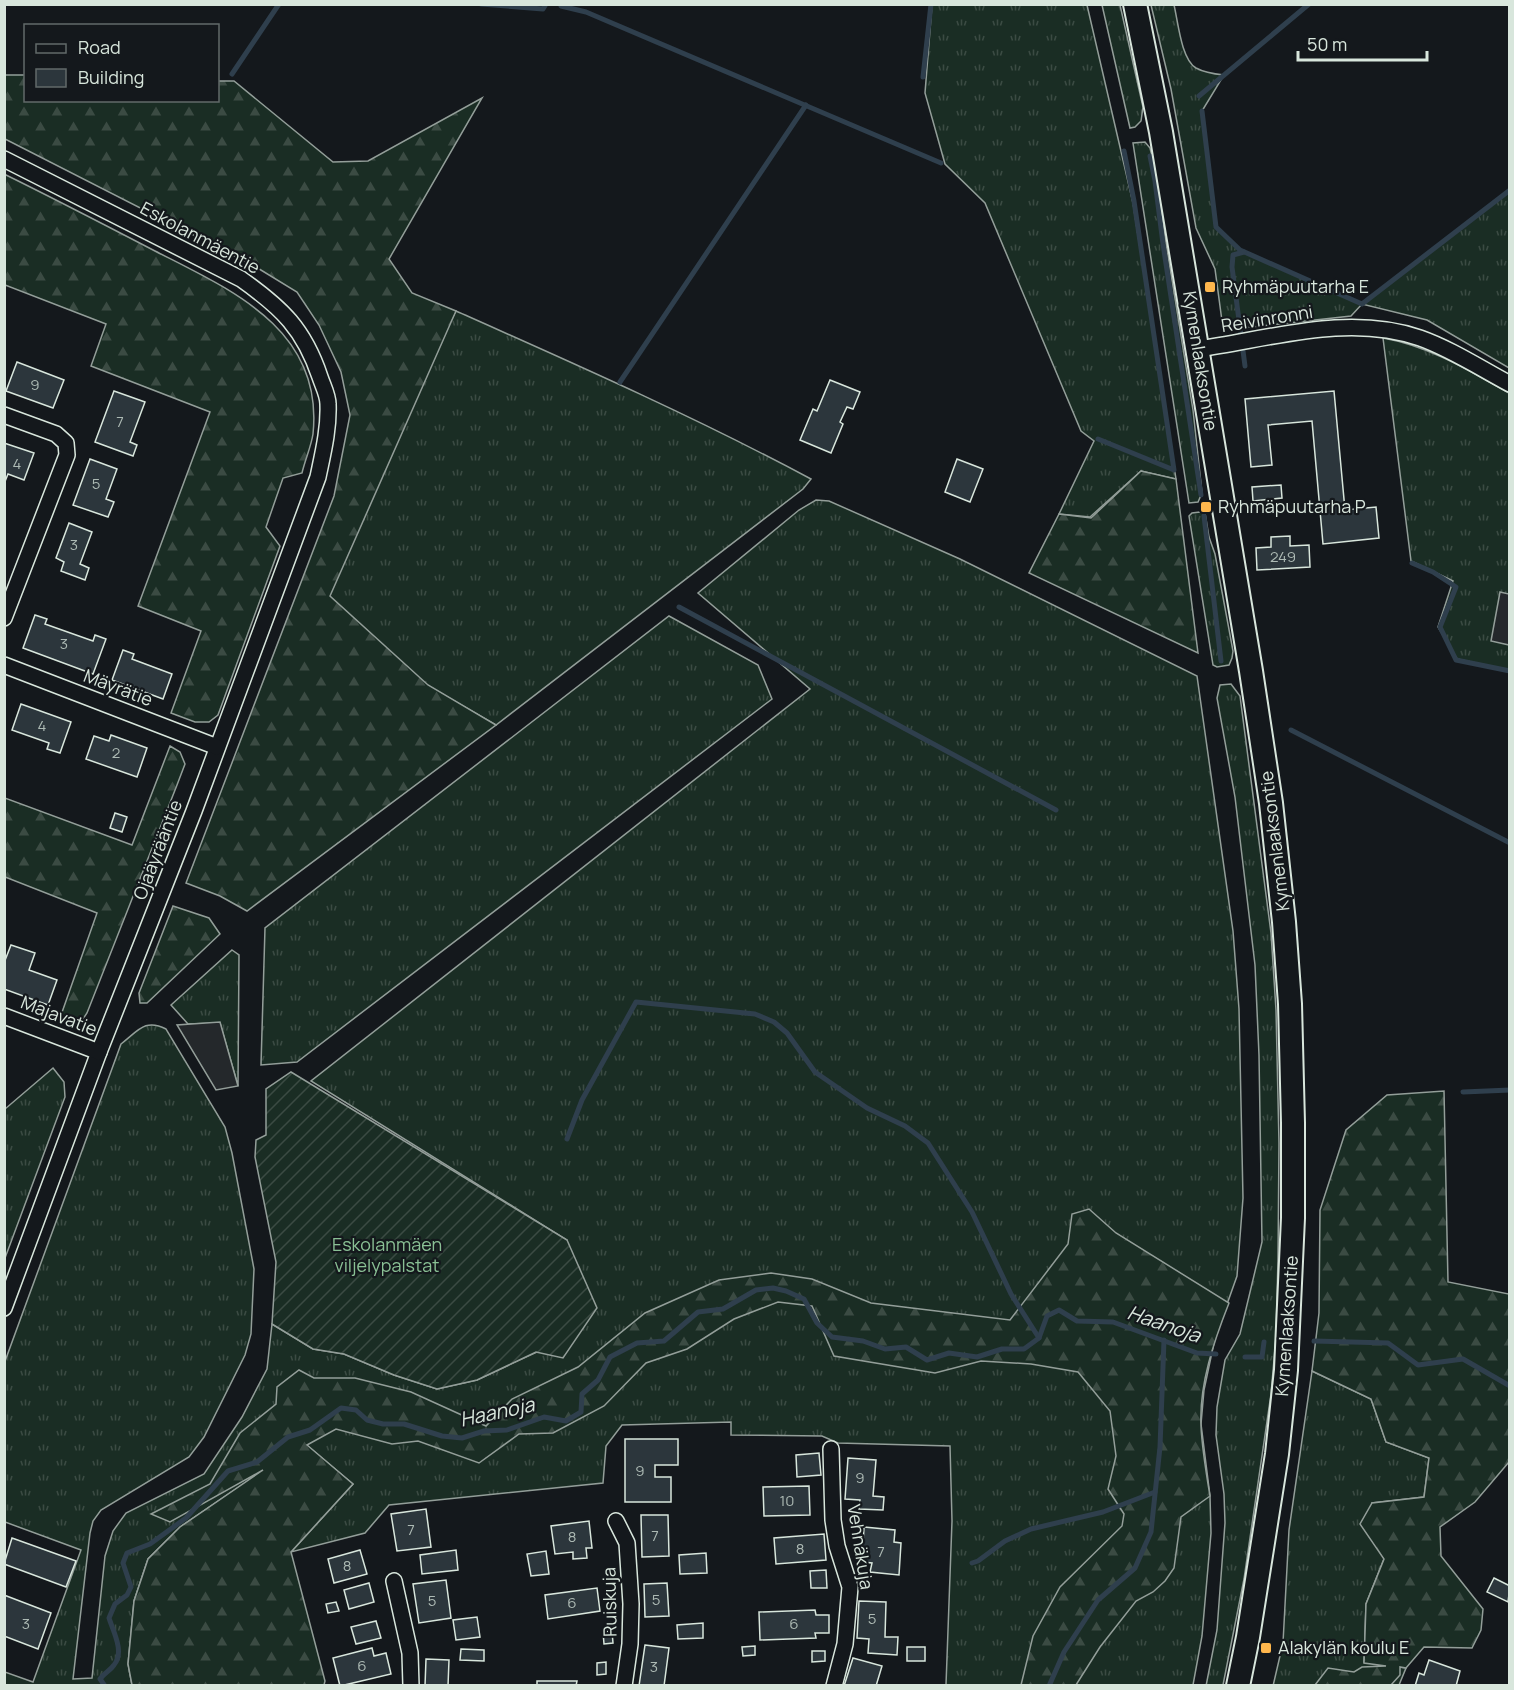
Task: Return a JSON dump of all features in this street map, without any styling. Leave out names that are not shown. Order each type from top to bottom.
[{"type":"main road","name":"Kymenlaaksontie","points":[[1135,4],[1161,132],[1251,671],[1271,803],[1290,1004],[1293,1123],[1290,1319],[1277,1454],[1238,1686]]},
{"type":"street","name":"Eskolanmäentie","points":[[4,159],[241,279],[271,300],[296,326],[315,360],[328,401]]},
{"type":"street","name":"Reivinronni","points":[[1198,349],[1289,333],[1338,328],[1377,328],[1418,337],[1437,344],[1509,384]]},
{"type":"street","name":"Ojaäyrääntie","points":[[4,1308],[99,1052],[218,747],[318,477],[327,433],[328,401]]},
{"type":"street","points":[[4,415],[56,434],[66,443],[67,455],[4,618]]},
{"type":"street","name":"Mäyrätie","points":[[4,665],[218,747]]},
{"type":"street","name":"Majavatie","points":[[4,1016],[99,1052]]},
{"type":"street","name":"Vehnäkuja","points":[[831,1449],[833,1520],[837,1546],[850,1587],[845,1644],[834,1686]]},
{"type":"street","name":"Ruiskuja","points":[[616,1521],[627,1543],[631,1604],[630,1644],[624,1686]]},
{"type":"street","points":[[394,1581],[410,1653],[411,1686]]},
{"type":"green space","points":[[932,5],[1087,5],[1133,203],[1176,479],[1141,471],[1090,517],[1059,514],[1094,441],[1081,431],[985,203],[945,164],[925,93]]},
{"type":"green space","points":[[1102,5],[1120,5],[1143,107],[1141,121],[1135,127],[1130,128]]},
{"type":"green space","points":[[1151,5],[1174,5],[1184,48],[1191,63],[1203,71],[1224,75],[1202,111],[1215,227],[1240,250],[1362,304],[1351,316],[1233,329],[1225,327],[1222,321],[1215,269],[1196,228],[1171,89]]},
{"type":"green space","points":[[5,75],[24,75],[24,102],[219,102],[219,81],[234,81],[333,162],[368,161],[482,98],[389,259],[412,293],[456,311],[330,596],[428,685],[496,725],[247,911],[220,896],[186,883],[334,496],[350,415],[341,372],[319,325],[297,292],[256,267],[5,139]]},
{"type":"green space","points":[[1145,142],[1152,156],[1193,410],[1202,493],[1198,502],[1189,503],[1133,143]]},
{"type":"green space","points":[[4,174],[213,281],[241,298],[267,318],[288,340],[304,367],[312,398],[311,444],[302,473],[283,478],[266,527],[280,546],[218,715],[209,722],[195,722],[171,713],[201,631],[138,606],[210,412],[91,366],[106,324],[5,285]]},
{"type":"green space","points":[[1509,190],[1509,368],[1427,320],[1362,304]]},
{"type":"green space","points":[[456,311],[679,413],[811,479],[803,489],[496,725],[428,686],[302,595]]},
{"type":"green space","points":[[1383,338],[1432,353],[1509,393],[1509,670],[1457,659],[1438,627],[1453,581],[1411,561]]},
{"type":"green space","points":[[1141,471],[1176,479],[1198,653],[1029,573],[1059,514],[1091,518]]},
{"type":"green space","points":[[816,500],[829,501],[960,559],[1197,676],[1233,931],[1239,1009],[1243,1198],[1237,1276],[1215,1338],[1204,1390],[1201,1424],[1210,1496],[1211,1533],[1202,1636],[1193,1685],[946,1685],[952,1521],[950,1446],[838,1443],[822,1436],[731,1435],[731,1422],[622,1425],[606,1446],[603,1483],[389,1505],[365,1533],[291,1552],[353,1484],[304,1443],[180,1527],[148,1559],[134,1601],[128,1664],[132,1685],[5,1685],[5,1672],[33,1682],[81,1550],[5,1522],[4,1364],[121,1044],[147,1025],[166,1029],[225,1127],[254,1269],[251,1334],[245,1355],[204,1437],[189,1457],[101,1510],[93,1521],[73,1679],[92,1678],[105,1556],[113,1531],[126,1513],[204,1474],[242,1417],[267,1369],[272,1324],[313,1349],[344,1354],[394,1375],[437,1389],[477,1380],[537,1352],[567,1240],[311,1081],[810,689],[698,593],[799,510]]},
{"type":"green space","points":[[1200,512],[1205,513],[1209,537],[1215,554],[1233,651],[1229,665],[1217,667],[1213,665],[1189,516]]},
{"type":"green space","points":[[669,616],[758,665],[772,699],[297,1062],[261,1065],[265,928]]},
{"type":"green space","points":[[1231,684],[1240,696],[1271,933],[1276,1010],[1279,1143],[1278,1259],[1276,1337],[1271,1394],[1244,1579],[1223,1685],[1206,1686],[1217,1630],[1225,1523],[1224,1494],[1216,1435],[1217,1407],[1225,1360],[1240,1334],[1262,1242],[1255,965],[1235,797],[1217,698],[1220,685]]},
{"type":"green space","points":[[170,746],[180,752],[185,764],[87,1013],[81,1022],[73,1025],[60,1018],[97,913],[5,877],[5,798],[132,845]]},
{"type":"green space","points":[[173,906],[209,918],[220,934],[147,1003],[140,1003],[139,993]]},
{"type":"green space","points":[[232,950],[239,955],[238,1086],[220,1023],[188,1024],[171,1005]]},
{"type":"green space","points":[[53,1068],[64,1082],[65,1097],[5,1258],[5,1109]]},
{"type":"green space","name":"Eskolanmäen viljelypalstat","points":[[291,1072],[567,1240],[597,1308],[563,1358],[536,1352],[477,1380],[437,1389],[394,1375],[344,1354],[313,1349],[272,1324],[276,1262],[255,1157],[256,1140],[266,1135],[266,1089]]},
{"type":"green space","points":[[1444,1091],[1448,1282],[1509,1294],[1509,1462],[1475,1502],[1440,1527],[1441,1556],[1483,1609],[1481,1630],[1472,1648],[1424,1647],[1406,1668],[1400,1667],[1400,1675],[1391,1685],[1315,1685],[1328,1668],[1354,1672],[1362,1667],[1386,1666],[1364,1663],[1366,1604],[1384,1559],[1360,1524],[1372,1503],[1424,1497],[1429,1458],[1386,1442],[1371,1399],[1312,1371],[1319,1313],[1320,1210],[1346,1130],[1387,1095]]},
{"type":"green space","points":[[1089,1209],[1116,1233],[1229,1303],[1213,1348],[1202,1394],[1204,1461],[1210,1496],[1181,1517],[1174,1568],[1165,1581],[1153,1592],[1136,1601],[1100,1647],[1076,1685],[1021,1685],[1033,1636],[1060,1587],[1122,1526],[1124,1514],[1108,1489],[1116,1456],[1110,1411],[1078,1372],[1031,1364],[981,1361],[935,1373],[834,1356],[812,1306],[778,1302],[734,1319],[687,1349],[646,1363],[604,1406],[553,1433],[519,1434],[479,1463],[418,1441],[392,1444],[336,1429],[307,1445],[353,1484],[291,1552],[325,1681],[324,1685],[132,1685],[128,1664],[134,1601],[148,1559],[180,1527],[263,1470],[170,1522],[151,1514],[210,1484],[240,1433],[276,1404],[277,1387],[299,1370],[314,1378],[355,1378],[411,1392],[486,1426],[512,1399],[578,1367],[645,1313],[719,1280],[771,1273],[812,1279],[871,1303],[1010,1320],[1068,1244],[1072,1214]]},
{"type":"green space","points":[[1312,1371],[1371,1399],[1386,1442],[1429,1458],[1424,1497],[1372,1503],[1384,1559],[1366,1604],[1364,1662],[1406,1668],[1399,1685],[1273,1686],[1283,1643],[1289,1530]]},
{"type":"shaded area","points":[[1500,592],[1509,594],[1509,645],[1491,641]]},
{"type":"shaded area","points":[[220,1022],[238,1086],[216,1090],[177,1025]]},
{"type":"building","points":[[17,362],[64,380],[53,408],[6,391]]},
{"type":"building","points":[[830,380],[860,392],[853,409],[847,407],[840,422],[843,424],[831,453],[800,440],[813,409],[817,411]]},
{"type":"building","points":[[114,391],[145,402],[130,442],[137,445],[133,456],[95,442]]},
{"type":"building","points":[[1334,391],[1345,510],[1376,507],[1379,538],[1323,544],[1312,421],[1268,425],[1272,465],[1251,467],[1245,399]]},
{"type":"building","points":[[4,443],[34,453],[24,480],[8,474],[4,484]]},
{"type":"building","points":[[90,459],[117,469],[106,499],[114,502],[108,517],[73,505]]},
{"type":"building","points":[[957,459],[983,469],[970,502],[945,492]]},
{"type":"building","points":[[1281,485],[1282,498],[1253,501],[1252,487]]},
{"type":"building","points":[[69,523],[92,532],[80,564],[89,568],[85,580],[61,571],[64,562],[56,558]]},
{"type":"building","points":[[1290,536],[1290,546],[1309,545],[1310,567],[1257,570],[1256,548],[1271,547],[1271,537]]},
{"type":"building","points":[[35,615],[47,619],[45,624],[93,641],[95,635],[106,639],[93,674],[23,648]]},
{"type":"building","points":[[123,650],[134,654],[132,659],[172,674],[163,699],[112,680]]},
{"type":"building","points":[[21,704],[71,722],[60,753],[47,749],[49,743],[12,730]]},
{"type":"building","points":[[111,735],[147,748],[137,777],[86,759],[94,736],[109,741]]},
{"type":"building","points":[[115,813],[127,817],[122,832],[110,828]]},
{"type":"building","points":[[11,945],[35,953],[29,970],[57,980],[48,1005],[4,989],[4,963]]},
{"type":"building","points":[[625,1439],[678,1439],[678,1465],[655,1465],[655,1477],[671,1477],[671,1502],[625,1502]]},
{"type":"building","points":[[819,1453],[821,1475],[797,1477],[796,1455]]},
{"type":"building","points":[[848,1458],[876,1460],[873,1496],[884,1497],[883,1510],[859,1509],[860,1500],[845,1499]]},
{"type":"building","points":[[809,1486],[810,1515],[764,1516],[763,1487]]},
{"type":"building","points":[[426,1509],[431,1547],[397,1551],[391,1514]]},
{"type":"building","points":[[641,1515],[668,1515],[669,1556],[642,1557]]},
{"type":"building","points":[[589,1521],[592,1548],[586,1548],[587,1558],[573,1559],[573,1552],[555,1554],[551,1526]]},
{"type":"building","points":[[864,1527],[895,1530],[894,1542],[901,1543],[899,1575],[870,1572],[872,1563],[862,1562]]},
{"type":"building","points":[[824,1534],[826,1560],[776,1564],[774,1538]]},
{"type":"building","points":[[12,1538],[76,1561],[66,1587],[4,1564]]},
{"type":"building","points":[[360,1550],[367,1574],[334,1583],[328,1559]]},
{"type":"building","points":[[456,1550],[458,1570],[422,1574],[420,1555]]},
{"type":"building","points":[[546,1551],[549,1574],[531,1576],[527,1554]]},
{"type":"building","points":[[706,1553],[707,1573],[680,1574],[679,1555]]},
{"type":"building","points":[[826,1570],[827,1588],[811,1588],[810,1571]]},
{"type":"building","points":[[1494,1578],[1510,1586],[1508,1602],[1487,1592]]},
{"type":"building","points":[[446,1580],[451,1618],[419,1623],[413,1584]]},
{"type":"building","points":[[369,1583],[374,1602],[349,1609],[344,1590]]},
{"type":"building","points":[[667,1583],[669,1616],[645,1617],[644,1584]]},
{"type":"building","points":[[597,1588],[600,1611],[548,1619],[545,1595]]},
{"type":"building","points":[[4,1595],[51,1613],[38,1649],[4,1636]]},
{"type":"building","points":[[859,1601],[886,1602],[885,1637],[898,1637],[897,1655],[868,1653],[869,1639],[857,1638]]},
{"type":"building","points":[[336,1602],[339,1611],[328,1613],[326,1604]]},
{"type":"building","points":[[815,1610],[816,1615],[829,1615],[829,1633],[815,1633],[816,1638],[760,1640],[759,1612]]},
{"type":"building","points":[[477,1617],[480,1637],[456,1640],[453,1620]]},
{"type":"building","points":[[376,1621],[381,1638],[356,1644],[351,1627]]},
{"type":"building","points":[[703,1623],[703,1638],[678,1639],[677,1625]]},
{"type":"building","points":[[612,1631],[613,1643],[604,1644],[603,1632]]},
{"type":"building","points":[[645,1645],[669,1648],[664,1686],[639,1686]]},
{"type":"building","points":[[755,1646],[755,1655],[743,1656],[742,1647]]},
{"type":"building","points":[[907,1647],[925,1647],[925,1661],[907,1661]]},
{"type":"building","points":[[372,1648],[374,1656],[386,1653],[391,1674],[340,1686],[333,1658]]},
{"type":"building","points":[[461,1649],[484,1650],[484,1661],[460,1660]]},
{"type":"building","points":[[812,1651],[825,1651],[825,1661],[812,1662]]},
{"type":"building","points":[[853,1658],[882,1666],[876,1686],[844,1686]]},
{"type":"building","points":[[426,1659],[449,1660],[448,1686],[425,1686]]},
{"type":"building","points":[[1429,1660],[1460,1671],[1456,1686],[1415,1686],[1419,1673],[1424,1675]]},
{"type":"building","points":[[606,1662],[606,1674],[597,1675],[597,1663]]},
{"type":"building","points":[[537,1681],[577,1681],[576,1686],[537,1686]]},
{"type":"waterway","points":[[232,74],[279,4]]},
{"type":"waterway","points":[[481,4],[543,9],[546,4]]},
{"type":"waterway","points":[[923,77],[931,4]]},
{"type":"waterway","points":[[1199,96],[1309,4]]},
{"type":"waterway","points":[[561,6],[586,12],[941,163]]},
{"type":"waterway","points":[[620,382],[806,105]]},
{"type":"waterway","points":[[1202,111],[1216,227],[1240,250],[1362,304],[1510,190]]},
{"type":"waterway","points":[[1098,439],[1174,470],[1134,201],[1124,151]]},
{"type":"waterway","points":[[1150,156],[1201,495]]},
{"type":"waterway","points":[[1244,252],[1233,255],[1232,267],[1245,366]]},
{"type":"waterway","points":[[1204,516],[1221,661]]},
{"type":"waterway","points":[[1412,563],[1433,572],[1456,587],[1440,627],[1456,660],[1510,671]]},
{"type":"waterway","points":[[679,607],[1056,810]]},
{"type":"waterway","points":[[1291,730],[1510,843]]},
{"type":"waterway","points":[[567,1139],[582,1100],[636,1002],[755,1014],[774,1022],[787,1033],[815,1072],[867,1108],[905,1126],[928,1143],[972,1212],[1011,1294],[1039,1338]]},
{"type":"waterway","points":[[1463,1092],[1510,1090]]},
{"type":"waterway","name":"Haanoja","points":[[105,1686],[100,1679],[114,1665],[118,1654],[117,1642],[109,1618],[115,1604],[127,1595],[131,1587],[123,1563],[127,1553],[150,1544],[186,1518],[228,1471],[257,1462],[288,1437],[310,1430],[341,1408],[356,1410],[367,1420],[383,1424],[404,1424],[442,1436],[462,1438],[484,1431],[507,1430],[544,1417],[566,1421],[581,1412],[582,1394],[598,1380],[610,1357],[637,1343],[664,1341],[698,1312],[723,1309],[756,1290],[773,1288],[804,1299],[817,1323],[832,1337],[863,1341],[885,1349],[906,1347],[927,1360],[949,1353],[977,1357],[1002,1349],[1024,1349],[1039,1338],[1047,1316],[1059,1310],[1077,1321],[1113,1322],[1197,1353],[1216,1354]]},
{"type":"waterway","points":[[1049,1686],[1064,1652],[1098,1600],[1135,1568],[1151,1532],[1160,1447],[1164,1340]]},
{"type":"waterway","points":[[1314,1341],[1388,1343],[1418,1365],[1463,1359],[1510,1386]]},
{"type":"waterway","name":"Haanoja","points":[[1245,1357],[1262,1357],[1264,1342]]},
{"type":"waterway","points":[[972,1563],[1005,1541],[1031,1529],[1103,1512],[1155,1492]]},
{"type":"place","name":"Ryhmäpuutarha E","points":[[1210,287]]},
{"type":"place","name":"Ryhmäpuutarha P","points":[[1206,507]]},
{"type":"place","name":"Alakylän koulu E","points":[[1266,1648]]}]
